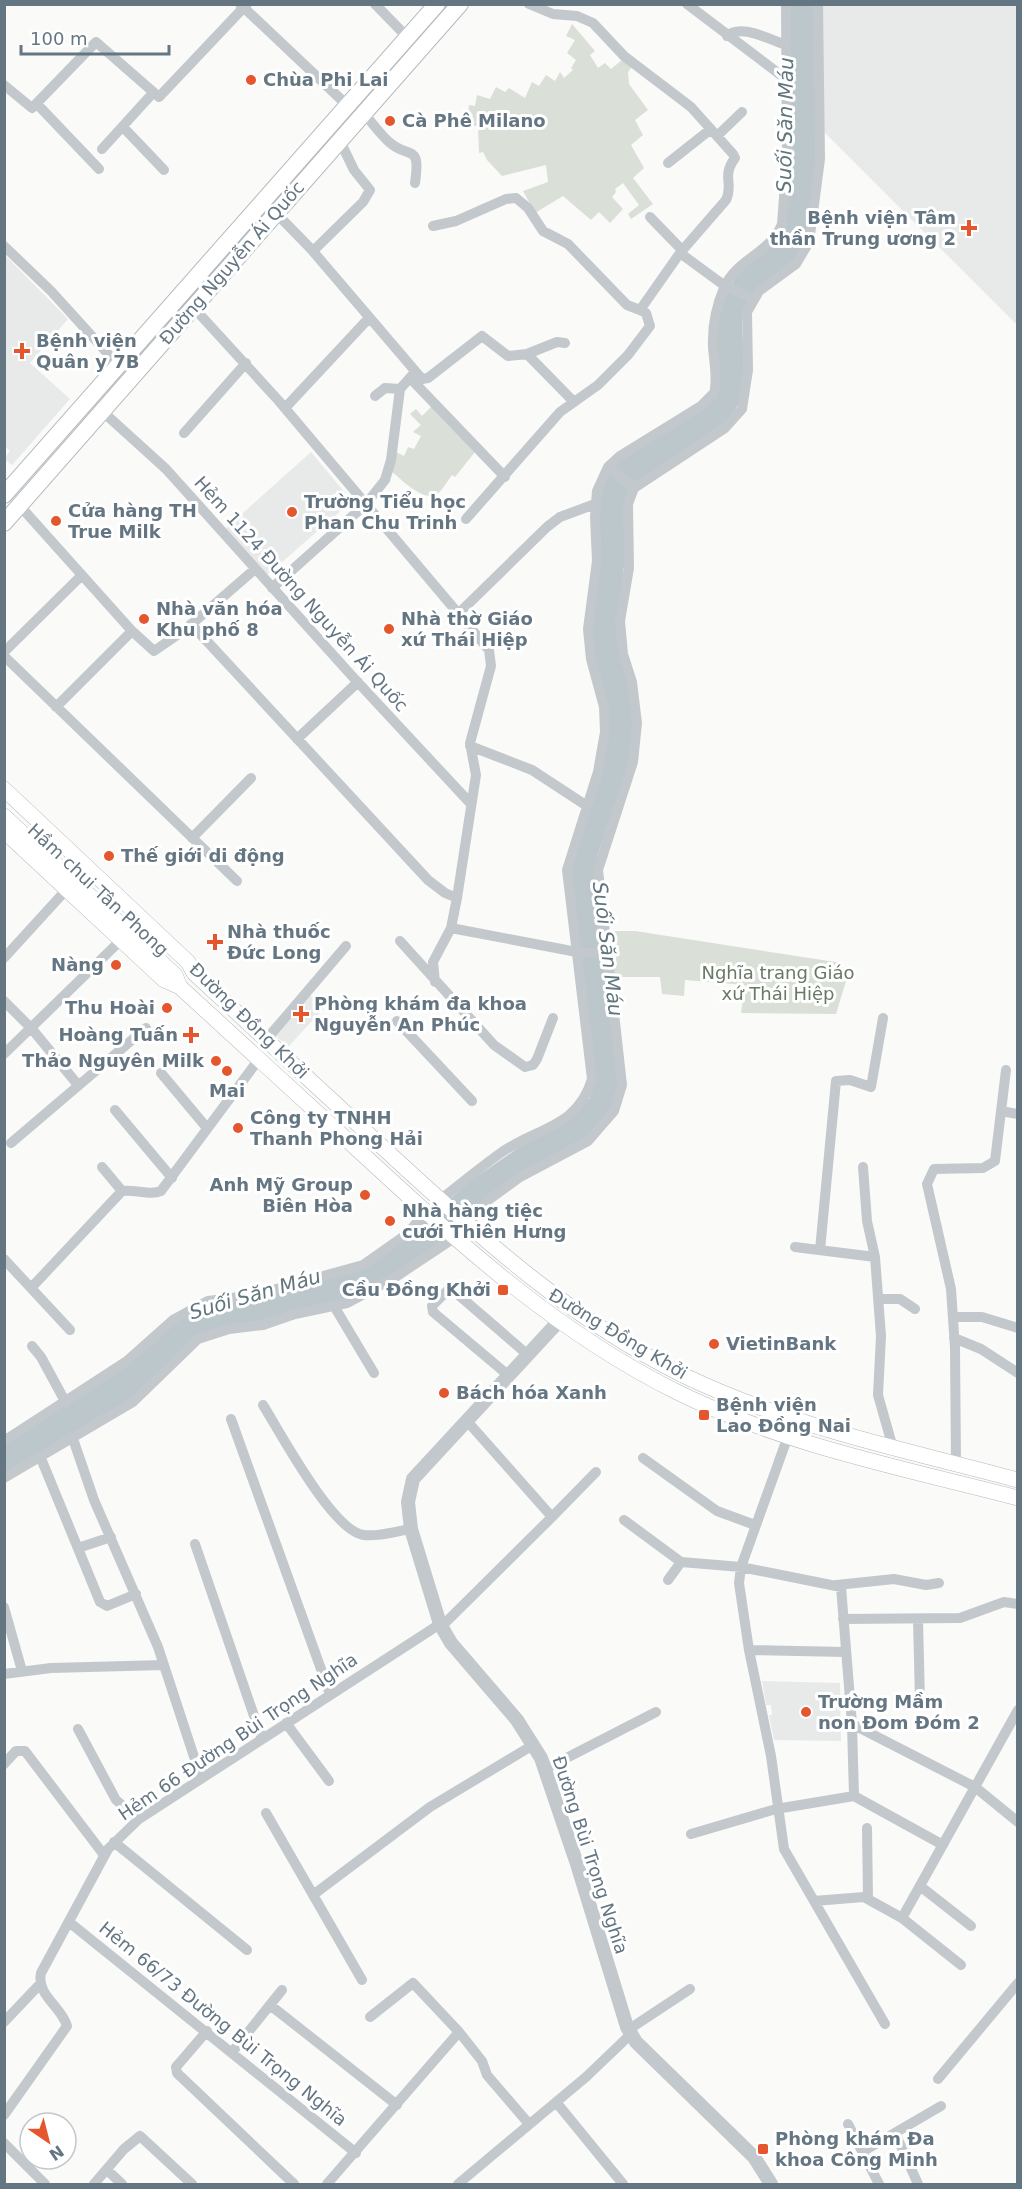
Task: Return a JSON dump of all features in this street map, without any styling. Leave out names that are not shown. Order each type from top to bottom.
[{"type":"main road","name":"Đường Nguyễn Ái Quốc","points":[[4,523],[20,506],[119,366],[437,4]]},
{"type":"main road","name":"Đường Nguyễn Ái Quốc","points":[[4,495],[81,421],[102,411],[460,4]]},
{"type":"main road","name":"Đường Đồng Khởi","points":[[4,789],[188,962],[194,973],[466,1225],[538,1285],[571,1308],[685,1376],[770,1412],[893,1448],[1017,1480]]},
{"type":"main road","name":"Hầm chui Tân Phong","points":[[4,802],[184,971],[194,973]]},
{"type":"main road","name":"Hầm chui Tân Phong","points":[[4,816],[175,975],[180,987]]},
{"type":"main road","name":"Đường Đồng Khởi","points":[[4,831],[168,983],[180,987],[454,1238],[516,1290],[560,1321],[676,1391],[740,1420],[788,1437],[1017,1498]]},
{"type":"main road","points":[[259,1059],[266,1040]]},
{"type":"main road","points":[[560,1321],[571,1308]]},
{"type":"street","points":[[375,4],[408,38]]},
{"type":"street","points":[[530,4],[553,14],[586,18],[602,31],[624,56],[691,107],[735,158],[726,174],[729,192],[681,251],[640,310]]},
{"type":"street","points":[[687,4],[786,79]]},
{"type":"street","points":[[440,1201],[504,1151],[569,1117],[586,1097],[592,1079],[567,870],[598,772],[605,732],[604,706],[591,659],[588,629],[597,561],[595,504],[597,491],[608,467],[620,456],[701,406],[714,393],[713,323],[724,286],[741,266],[772,243],[782,224],[787,156],[786,4]]},
{"type":"street","points":[[466,1225],[488,1201],[520,1177],[588,1141],[614,1112],[622,1085],[598,870],[633,762],[637,723],[632,682],[623,654],[620,621],[629,568],[628,504],[634,488],[725,428],[742,409],[748,370],[746,321],[753,299],[759,291],[796,264],[812,232],[820,159],[818,4]]},
{"type":"street","points":[[4,85],[30,108],[37,105],[96,42],[159,98],[243,6],[348,106]]},
{"type":"street","points":[[728,36],[733,31],[741,30],[786,45]]},
{"type":"street","points":[[102,149],[152,94]]},
{"type":"street","points":[[37,105],[99,169]]},
{"type":"street","points":[[668,164],[742,112]]},
{"type":"street","points":[[364,113],[391,144],[409,152],[416,159],[418,164],[415,183]]},
{"type":"street","points":[[123,127],[164,170]]},
{"type":"street","points":[[313,251],[363,202],[370,190],[354,170],[340,141]]},
{"type":"street","points":[[433,226],[456,221],[506,199],[516,198],[523,202],[543,231],[568,244],[627,305],[640,310],[650,320],[647,330],[598,385],[560,412],[466,519]]},
{"type":"street","points":[[276,213],[313,251],[413,375],[505,477]]},
{"type":"street","points":[[650,217],[681,251],[724,286],[753,299]]},
{"type":"street","points":[[4,246],[46,286],[119,366]]},
{"type":"street","points":[[193,307],[285,408],[486,644],[491,656],[491,666],[470,746],[477,771],[457,898],[451,928],[433,962],[435,982]]},
{"type":"street","points":[[285,408],[369,318]]},
{"type":"street","points":[[413,375],[426,380],[482,336],[508,356],[527,354],[557,342],[565,344]]},
{"type":"street","points":[[527,354],[573,401]]},
{"type":"street","points":[[184,433],[246,363]]},
{"type":"street","points":[[272,588],[366,504],[387,472],[400,389],[413,375]]},
{"type":"street","points":[[375,396],[385,388],[400,389]]},
{"type":"street","name":"Hẻm 1124 Đường Nguyễn Ái Quốc","points":[[102,411],[166,469],[471,804]]},
{"type":"street","points":[[608,467],[634,488]]},
{"type":"street","points":[[459,613],[547,526],[560,517],[595,504]]},
{"type":"street","points":[[20,506],[132,631],[155,651],[191,624],[255,569]]},
{"type":"street","points":[[82,574],[4,654],[237,881]]},
{"type":"street","points":[[191,624],[428,880],[445,893],[457,898]]},
{"type":"street","points":[[56,707],[132,631]]},
{"type":"street","points":[[297,739],[358,682]]},
{"type":"street","points":[[470,746],[528,768],[587,806]]},
{"type":"street","points":[[192,838],[251,778]]},
{"type":"street","points":[[4,958],[67,889]]},
{"type":"street","points":[[451,928],[577,952],[608,954]]},
{"type":"street","points":[[4,1054],[121,940]]},
{"type":"street","points":[[400,941],[494,1045],[525,1067],[533,1065],[537,1059],[553,1018]]},
{"type":"street","points":[[266,1040],[346,946]]},
{"type":"street","points":[[4,1001],[32,1029],[78,1085]]},
{"type":"street","points":[[820,1250],[836,1081],[850,1080],[871,1087],[883,1018]]},
{"type":"street","points":[[397,1021],[472,1101]]},
{"type":"street","points":[[11,1143],[146,1028]]},
{"type":"street","points":[[31,1288],[123,1191],[136,1190],[155,1194],[172,1178],[259,1059]]},
{"type":"street","points":[[956,1464],[951,1289],[927,1184],[934,1169],[965,1170],[991,1166],[998,1154],[1006,1070]]},
{"type":"street","points":[[161,1073],[207,1128]]},
{"type":"street","points":[[115,1110],[172,1178]]},
{"type":"street","points":[[1001,1111],[1017,1114]]},
{"type":"street","points":[[102,1167],[123,1191]]},
{"type":"street","points":[[864,1167],[867,1221],[875,1257],[879,1299],[881,1336],[878,1395],[893,1448]]},
{"type":"street","points":[[4,1441],[66,1403],[127,1361],[173,1320],[208,1301],[255,1295],[363,1265],[407,1234],[426,1213]]},
{"type":"street","points":[[4,1478],[133,1402],[198,1339],[229,1329],[263,1325],[295,1314],[347,1303],[372,1291],[454,1238]]},
{"type":"street","points":[[795,1247],[875,1257]]},
{"type":"street","points":[[4,1259],[70,1330]]},
{"type":"street","points":[[508,1376],[433,1312],[432,1306],[448,1290],[454,1292],[528,1355]]},
{"type":"street","points":[[879,1299],[900,1299],[915,1309]]},
{"type":"street","points":[[334,1306],[374,1373]]},
{"type":"street","points":[[953,1317],[982,1317],[1017,1328]]},
{"type":"street","name":"Đường Bùi Trọng Nghĩa","points":[[560,1321],[413,1479],[408,1502],[411,1529],[440,1626],[517,1720],[545,1769],[629,2032],[754,2157],[771,2184]]},
{"type":"street","points":[[954,1338],[981,1349],[1017,1373]]},
{"type":"street","points":[[32,1346],[40,1355],[66,1403]]},
{"type":"street","points":[[263,1405],[329,1510],[350,1528],[365,1536],[411,1529]]},
{"type":"street","points":[[231,1419],[330,1694]]},
{"type":"street","points":[[467,1421],[552,1517]]},
{"type":"street","points":[[72,1436],[94,1500],[136,1594],[164,1665],[201,1778]]},
{"type":"street","points":[[788,1437],[741,1567],[739,1583],[749,1650],[771,1756],[776,1809],[784,1849],[885,2024]]},
{"type":"street","points":[[40,1456],[103,1605],[136,1594]]},
{"type":"street","points":[[643,1458],[717,1510],[755,1525]]},
{"type":"street","name":"Hẻm 66 Đường Bùi Trọng Nghĩa","points":[[41,1983],[41,1972],[104,1855],[114,1842],[139,1819],[330,1694],[440,1626],[596,1472]]},
{"type":"street","points":[[624,1520],[681,1562],[741,1567],[837,1585],[894,1579],[926,1585],[939,1583]]},
{"type":"street","points":[[78,1548],[111,1538]]},
{"type":"street","points":[[195,1544],[262,1739]]},
{"type":"street","points":[[668,1580],[681,1562]]},
{"type":"street","points":[[837,1585],[844,1592],[843,1619],[852,1725],[854,1796]]},
{"type":"street","points":[[843,1619],[960,1618],[1004,1602],[1017,1604]]},
{"type":"street","points":[[4,1608],[22,1671]]},
{"type":"street","points":[[918,1619],[920,1702]]},
{"type":"street","points":[[749,1650],[845,1652]]},
{"type":"street","points":[[4,1674],[112,1665],[164,1665]]},
{"type":"street","points":[[902,1918],[1017,1710]]},
{"type":"street","points":[[545,1769],[656,1712]]},
{"type":"street","points":[[286,1723],[329,1781]]},
{"type":"street","points":[[852,1725],[975,1787],[1017,1822]]},
{"type":"street","points":[[78,1729],[116,1800],[139,1819]]},
{"type":"street","points":[[313,1895],[430,1807],[533,1745]]},
{"type":"street","points":[[4,1764],[16,1751],[25,1751],[104,1855]]},
{"type":"street","points":[[691,1834],[776,1809],[854,1796],[943,1845]]},
{"type":"street","points":[[266,1813],[362,1980]]},
{"type":"street","points":[[867,1828],[868,1899]]},
{"type":"street","points":[[114,1842],[247,1950]]},
{"type":"street","points":[[920,1886],[971,1926]]},
{"type":"street","points":[[814,1901],[864,1897],[902,1918],[962,1965]]},
{"type":"street","name":"Hẻm 66/73 Đường Bùi Trọng Nghĩa","points":[[69,1922],[233,2051],[356,2153]]},
{"type":"street","points":[[4,2022],[41,1983],[67,2026],[4,2115]]},
{"type":"street","points":[[370,2017],[413,1983],[459,2032],[482,2061],[487,2075],[529,2124]]},
{"type":"street","points":[[938,2079],[1017,1983]]},
{"type":"street","points":[[458,2184],[556,2102],[629,2032],[690,1989]]},
{"type":"street","points":[[233,2051],[282,1990]]},
{"type":"street","points":[[270,2005],[396,2105]]},
{"type":"street","points":[[207,2031],[176,2067],[177,2073],[294,2184]]},
{"type":"street","points":[[327,2184],[459,2032]]},
{"type":"street","points":[[556,2102],[623,2184]]},
{"type":"street","points":[[862,2152],[941,2106]]},
{"type":"street","points":[[848,2124],[879,2184]]},
{"type":"street","points":[[895,2133],[918,2184]]},
{"type":"street","points":[[94,2184],[124,2149],[140,2136],[192,2184]]},
{"type":"street","points":[[4,2143],[45,2184]]},
{"type":"street","points":[[107,2170],[122,2184]]},
{"type":"shaded area","name":"Bệnh viện Tâm thần Trung ương 2","points":[[790,5],[1017,5],[1017,325],[823,131]]},
{"type":"shaded area","name":"Bệnh viện Quân y 7B","points":[[5,255],[68,319],[30,363],[70,399],[12,465],[4,459],[10,451],[4,446]]},
{"type":"shaded area","name":"Trường Tiểu học Phan Chu Trinh","points":[[311,452],[352,501],[266,576],[224,530]]},
{"type":"shaded area","name":"Phòng khám đa khoa Nguyễn An Phúc","points":[[304,990],[324,1008],[288,1047],[268,1029]]},
{"type":"shaded area","name":"Trường Mầm non Đom Đóm 2","points":[[762,1681],[840,1683],[841,1741],[774,1740],[769,1715],[772,1715],[771,1705],[766,1705]]},
{"type":"green space","points":[[572,24],[595,51],[590,55],[598,68],[605,63],[611,69],[622,60],[632,67],[628,72],[629,84],[648,110],[635,120],[643,135],[631,145],[644,168],[633,178],[653,204],[631,219],[628,214],[639,205],[623,183],[615,189],[616,192],[612,197],[623,209],[610,223],[599,212],[591,220],[563,196],[535,213],[523,191],[548,182],[546,165],[502,176],[487,160],[483,152],[479,153],[478,126],[462,125],[461,113],[468,114],[469,105],[475,106],[477,95],[490,99],[496,87],[505,92],[509,88],[525,98],[532,82],[539,86],[546,75],[555,81],[560,72],[564,78],[573,70],[571,68],[576,60],[567,53],[575,40],[566,36]]},
{"type":"green space","points":[[432,406],[475,452],[455,477],[452,475],[439,493],[432,496],[419,493],[391,471],[394,451],[404,456],[408,447],[414,449],[421,436],[413,432],[421,425],[410,414],[416,409],[422,416]]},
{"type":"green space","name":"Nghĩa trang Giáo xứ Thái Hiệp","points":[[608,931],[635,931],[842,963],[843,969],[849,971],[836,1014],[741,1013],[745,985],[685,980],[684,996],[662,994],[660,977],[614,977]]},
{"type":"water","name":"Suối Săn Máu","points":[[789,5],[815,5],[817,161],[809,232],[794,261],[745,307],[742,321],[744,369],[741,399],[731,418],[635,484],[620,597],[634,724],[629,762],[597,857],[618,1084],[611,1110],[587,1137],[471,1214],[449,1236],[392,1276],[346,1300],[197,1336],[130,1399],[5,1474],[5,1445],[130,1363],[175,1322],[209,1304],[363,1269],[428,1218],[469,1182],[590,1098],[571,871],[609,731],[594,658],[592,629],[600,492],[613,466],[712,402],[716,332],[724,299],[742,270],[773,244],[782,233]]},
{"type":"place","name":"Chùa Phi Lai","points":[[251,80]]},
{"type":"place","name":"Cà Phê Milano","points":[[390,121]]},
{"type":"place","name":"Bệnh viện Tâm thần Trung ương 2","points":[[969,228]]},
{"type":"place","name":"Bệnh viện Quân y 7B","points":[[22,351]]},
{"type":"place","name":"Trường Tiểu học Phan Chu Trinh","points":[[292,512]]},
{"type":"place","name":"Cửa hàng TH True Milk","points":[[56,521]]},
{"type":"place","name":"Nhà văn hóa Khu phố 8","points":[[144,619]]},
{"type":"place","name":"Nhà thờ Giáo xứ Thái Hiệp","points":[[389,629]]},
{"type":"place","name":"Thế giới di động","points":[[109,856]]},
{"type":"place","name":"Nhà thuốc Đức Long","points":[[215,942]]},
{"type":"place","name":"Nàng","points":[[116,965]]},
{"type":"place","name":"Thu Hoài","points":[[167,1008]]},
{"type":"place","name":"Phòng khám đa khoa Nguyễn An Phúc","points":[[301,1014]]},
{"type":"place","name":"Hoàng Tuấn","points":[[191,1035]]},
{"type":"place","name":"Thảo Nguyên Milk","points":[[216,1061]]},
{"type":"place","name":"Mai","points":[[227,1071]]},
{"type":"place","name":"Công ty TNHH Thanh Phong Hải","points":[[238,1128]]},
{"type":"place","name":"Anh Mỹ Group Biên Hòa","points":[[365,1195]]},
{"type":"place","name":"Nhà hàng tiệc cưới Thiên Hưng","points":[[390,1221]]},
{"type":"place","name":"Cầu Đồng Khởi","points":[[503,1290]]},
{"type":"place","name":"VietinBank","points":[[714,1344]]},
{"type":"place","name":"Bách hóa Xanh","points":[[444,1393]]},
{"type":"place","name":"Bệnh viện Lao Đồng Nai","points":[[704,1415]]},
{"type":"place","name":"Trường Mầm non Đom Đóm 2","points":[[806,1712]]},
{"type":"place","name":"Phòng khám Đa khoa Công Minh","points":[[763,2149]]}]
